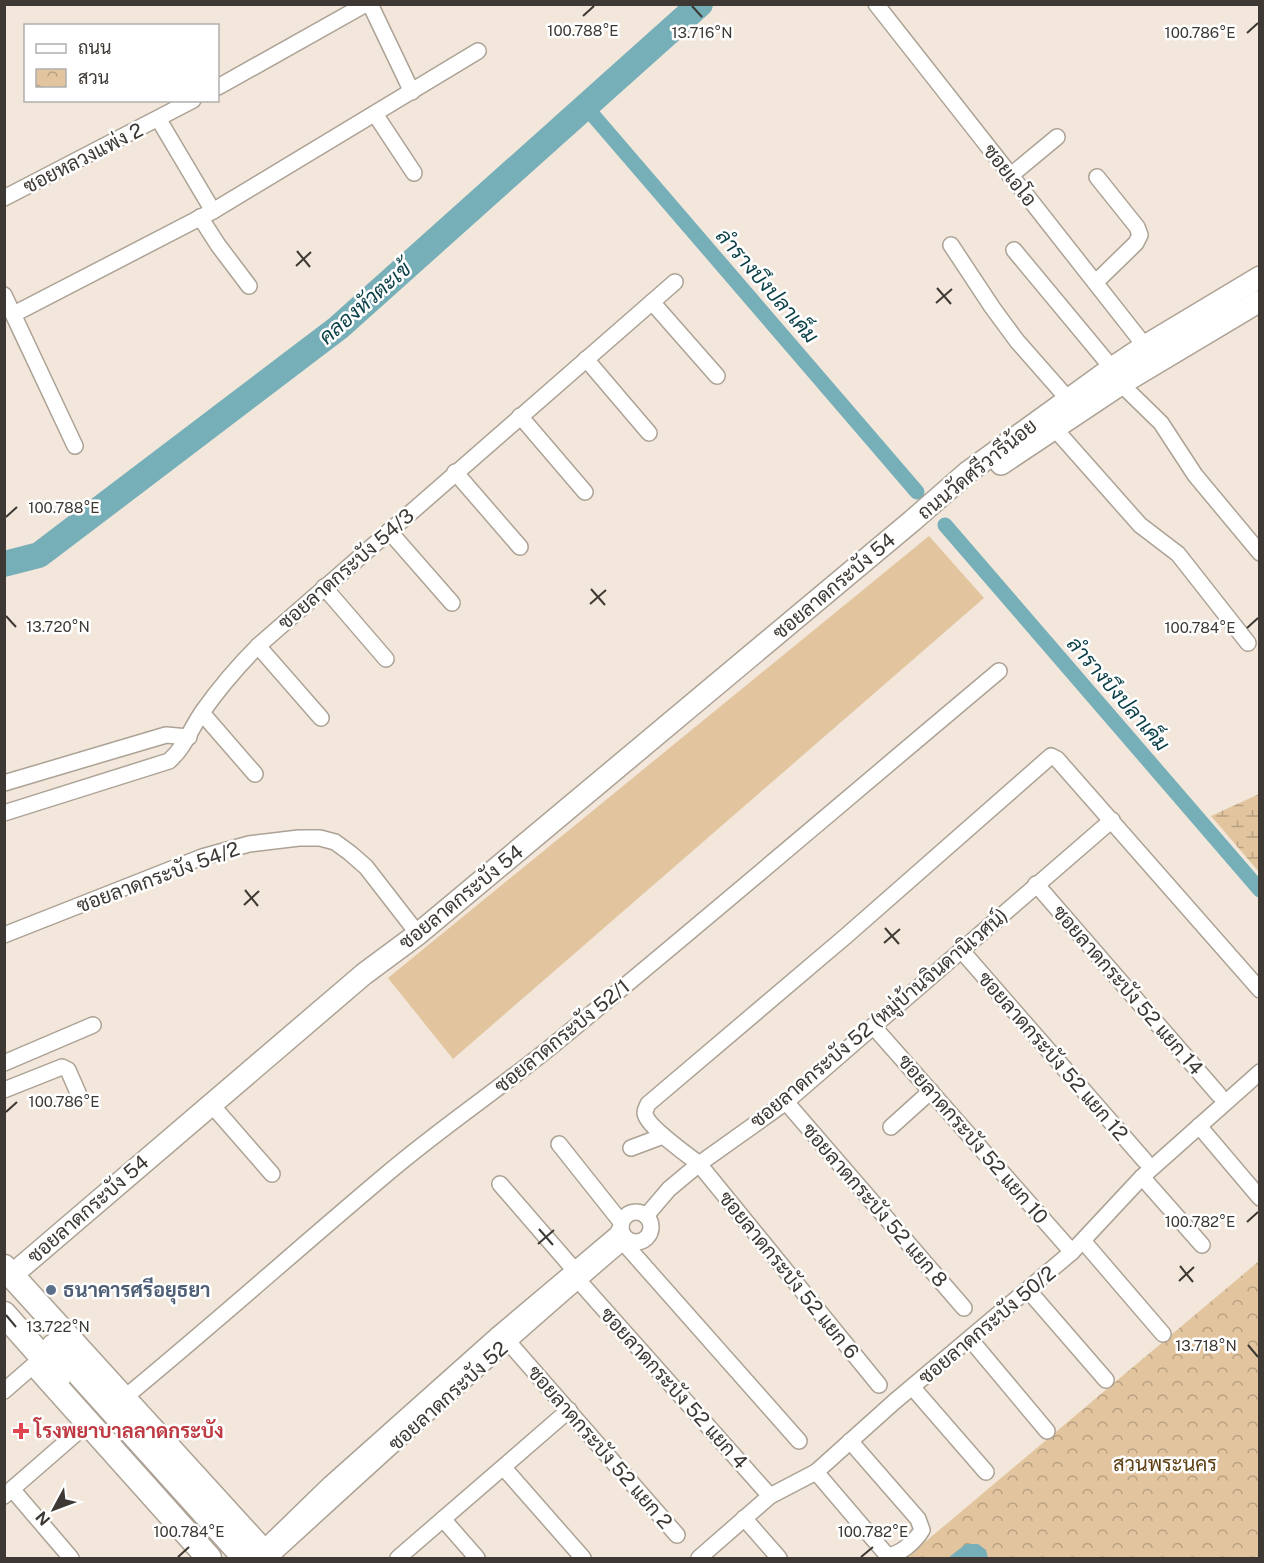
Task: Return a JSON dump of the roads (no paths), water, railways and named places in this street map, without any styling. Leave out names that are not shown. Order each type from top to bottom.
[{"type":"main road","name":"ถนนวัดศรีวารีน้อย","points":[[912,521],[1055,429],[1116,376],[1145,346],[1260,277]]},
{"type":"main road","name":"ถนนวัดศรีวารีน้อย","points":[[912,521],[968,472],[1068,399],[1260,301]]},
{"type":"main road","name":"ซอยลาดกระบัง 54","points":[[6,1278],[364,974],[418,934],[912,521]]},
{"type":"main road","points":[[6,1278],[124,1398],[261,1556]]},
{"type":"main road","points":[[6,1278],[261,1556]]},
{"type":"main road","points":[[4,1314],[223,1558]]},
{"type":"main road","points":[[4,1329],[209,1558]]},
{"type":"street","points":[[219,86],[368,4],[412,92]]},
{"type":"street","name":"ซอยเอโอ","points":[[876,4],[1145,346]]},
{"type":"street","points":[[14,314],[206,214],[478,51]]},
{"type":"street","name":"ซอยหลวงแพ่ง 2","points":[[4,198],[159,120],[190,102]]},
{"type":"street","points":[[375,114],[414,173]]},
{"type":"street","points":[[159,120],[224,254],[249,286]]},
{"type":"street","points":[[1010,176],[1057,137]]},
{"type":"street","points":[[1096,282],[1137,243],[1140,235],[1137,227],[1097,177]]},
{"type":"street","points":[[951,245],[1017,341],[1068,399]]},
{"type":"street","points":[[1014,250],[1116,376],[1161,423],[1195,475],[1260,553]]},
{"type":"street","name":"ซอยลาดกระบัง 54/3","points":[[4,813],[161,764],[178,752],[202,713],[236,668],[258,646],[675,282]]},
{"type":"street","points":[[4,295],[75,446]]},
{"type":"street","points":[[652,303],[717,376]]},
{"type":"street","points":[[585,359],[649,433]]},
{"type":"street","points":[[520,416],[585,492]]},
{"type":"street","points":[[1055,429],[1140,525],[1178,554],[1248,644]]},
{"type":"street","points":[[455,472],[520,547]]},
{"type":"street","points":[[389,531],[452,603]]},
{"type":"street","points":[[324,587],[386,659]]},
{"type":"street","points":[[258,646],[321,718]]},
{"type":"street","name":"ซอยลาดกระบัง 52/1","points":[[124,1398],[235,1306],[389,1172],[459,1115],[510,1080],[999,671]]},
{"type":"street","points":[[202,713],[255,774]]},
{"type":"street","points":[[4,783],[166,735],[189,737]]},
{"type":"street","name":"ซอยลาดกระบัง 52 แยก 6","points":[[879,1385],[699,1164],[663,1136],[646,1118],[646,1108],[1048,758],[1057,759],[1112,820]]},
{"type":"street","points":[[1112,820],[1260,990]]},
{"type":"street","name":"ซอยลาดกระบัง 52 (หมู่บ้านจินดานิเวศน์)","points":[[646,1216],[669,1189],[699,1164],[786,1102],[1112,820]]},
{"type":"street","name":"ซอยลาดกระบัง 54/2","points":[[4,935],[202,857],[249,844],[299,838],[334,842],[350,853],[366,867],[418,934]]},
{"type":"street","name":"ซอยลาดกระบัง 52 แยก 14","points":[[1036,884],[1219,1095]]},
{"type":"street","name":"ซอยลาดกระบัง 52 แยก 12","points":[[962,950],[1145,1161]]},
{"type":"street","points":[[4,1063],[93,1025]]},
{"type":"street","name":"ซอยลาดกระบัง 52 แยก 10","points":[[873,1026],[931,1091],[1163,1334]]},
{"type":"street","points":[[4,1090],[62,1067],[68,1070],[79,1095]]},
{"type":"street","name":"ซอยลาดกระบัง 50/2","points":[[699,1558],[770,1496],[816,1472],[1028,1290],[1078,1247],[1142,1177],[1258,1078]]},
{"type":"street","points":[[891,1127],[931,1091]]},
{"type":"street","name":"ซอยลาดกระบัง 52 แยก 8","points":[[786,1102],[964,1308]]},
{"type":"street","points":[[211,1104],[272,1174]]},
{"type":"street","points":[[1199,1126],[1260,1198]]},
{"type":"street","points":[[632,1148],[663,1136]]},
{"type":"street","points":[[559,1144],[624,1233],[799,1441]]},
{"type":"street","points":[[1142,1177],[1202,1245]]},
{"type":"street","name":"ซอยลาดกระบัง 52 แยก 4","points":[[500,1184],[576,1275],[770,1496]]},
{"type":"street","name":"ซอยลาดกระบัง 52","points":[[261,1556],[330,1484],[624,1233],[624,1216],[635,1211],[646,1216],[650,1221],[651,1228],[645,1240],[638,1242],[624,1233]]},
{"type":"street","points":[[1028,1290],[1106,1380]]},
{"type":"street","name":"ซอยลาดกระบัง 52 แยก 2","points":[[502,1339],[569,1410],[676,1535]]},
{"type":"street","points":[[970,1339],[1047,1431]]},
{"type":"street","points":[[4,1391],[35,1364]]},
{"type":"street","points":[[913,1388],[986,1472]]},
{"type":"street","points":[[398,1558],[569,1410]]},
{"type":"street","points":[[71,1558],[8,1493],[88,1423]]},
{"type":"street","points":[[816,1472],[886,1554],[891,1556],[896,1554],[918,1536],[922,1530],[918,1519],[850,1441]]},
{"type":"street","points":[[504,1468],[584,1558]]},
{"type":"street","points":[[744,1518],[779,1558]]},
{"type":"street","points":[[443,1519],[477,1558]]},
{"type":"water","points":[[966,1544],[978,1544],[986,1550],[988,1558],[948,1558]]},
{"type":"waterway","name":"คลองหัวตะเข้","points":[[4,564],[39,555],[338,328],[700,4]]},
{"type":"waterway","name":"ลำรางบึงปลาเค็ม","points":[[586,107],[917,492]]},
{"type":"waterway","name":"ลำรางบึงปลาเค็ม","points":[[945,525],[1260,890]]},
{"type":"place","name":"ธนาคารศรีอยุธยา","points":[[51,1290]]},
{"type":"place","name":"โรงพยาบาลลาดกระบัง","points":[[21,1431]]},
{"type":"park label","name":"สวนพระนคร","points":[[1165,1464]]}]
